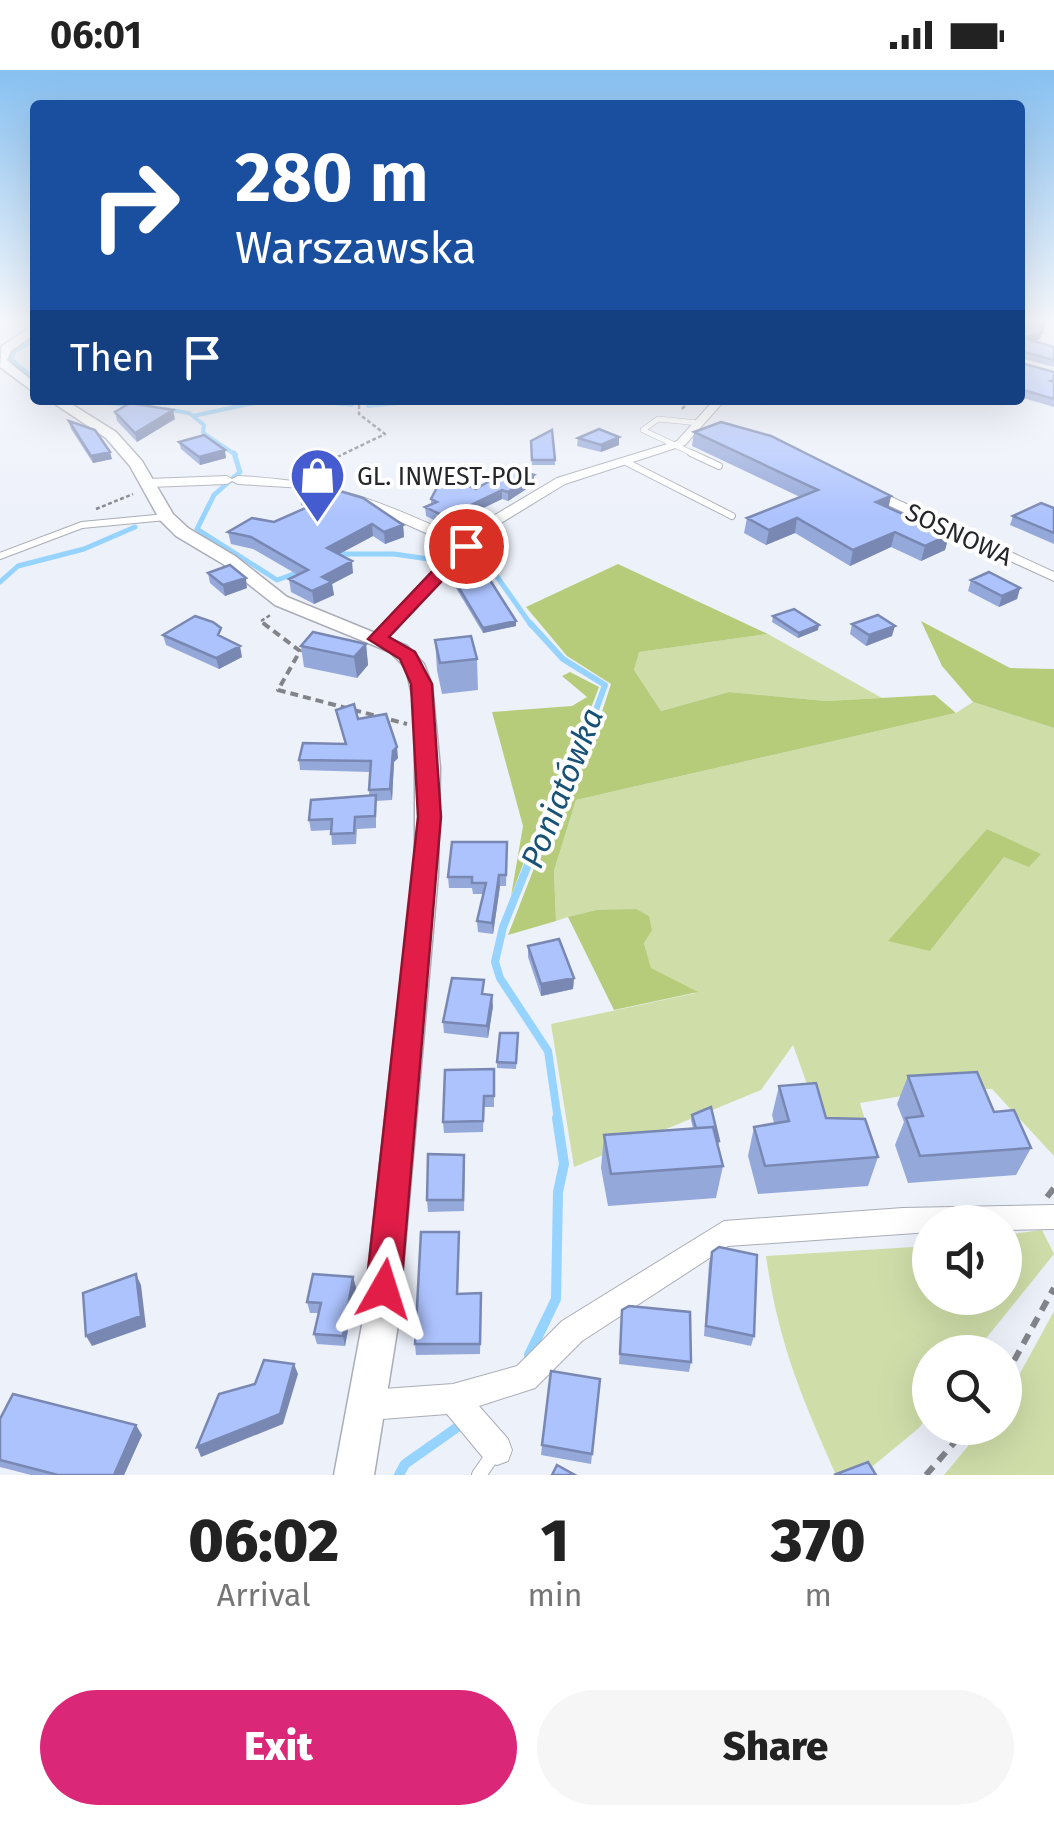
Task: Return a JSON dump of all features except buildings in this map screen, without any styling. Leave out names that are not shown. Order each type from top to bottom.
[{"type":"street","points":[[64,405],[111,435],[150,485],[166,517],[281,601],[377,639],[408,656],[421,684],[430,817],[369,1404],[354,1475]]},
{"type":"street","points":[[377,639],[483,528],[561,481],[674,446],[715,405]]},
{"type":"street","points":[[699,423],[717,426]]},
{"type":"street","points":[[150,485],[289,480],[353,493],[458,556]]},
{"type":"street","name":"SOSNOWA","points":[[862,488],[1054,577]]},
{"type":"street","points":[[369,1404],[453,1400],[525,1378],[572,1331],[724,1234],[903,1220],[1054,1217]]},
{"type":"street","points":[[453,1400],[497,1450]]},
{"type":"lane","points":[[699,423],[673,419],[647,424],[643,430],[719,466]]},
{"type":"lane","points":[[626,462],[732,516]]},
{"type":"lane","points":[[0,556],[82,525],[166,517]]},
{"type":"lane","points":[[479,1475],[497,1450]]},
{"type":"path","points":[[289,480],[386,434],[358,414],[359,405]]},
{"type":"path","points":[[82,525],[98,508],[150,485]]},
{"type":"path","points":[[261,622],[300,651],[278,690],[414,725]]},
{"type":"path","points":[[1022,1346],[1054,1288]]},
{"type":"path","points":[[926,1475],[952,1445]]},
{"type":"green space","points":[[618,564],[768,634],[639,652],[634,670],[661,711],[729,692],[826,701],[935,695],[956,713],[576,800],[554,871],[556,921],[508,935],[564,791],[581,768],[580,751],[598,724],[611,684],[567,656],[526,607]]},
{"type":"green space","points":[[921,621],[1010,668],[1054,669],[1054,728],[973,702],[942,666]]},
{"type":"green space","points":[[768,634],[882,698],[826,701],[729,692],[661,711],[634,670],[638,652]]},
{"type":"green space","points":[[570,672],[599,687],[586,721],[568,748],[568,766],[552,788],[511,896],[523,826],[492,712],[572,706],[587,697],[562,676]]},
{"type":"green space","points":[[973,702],[1054,728],[1054,1156],[992,1089],[944,1089],[860,1103],[869,1133],[823,1129],[793,1045],[761,1090],[574,1167],[551,1024],[696,993],[651,969],[644,943],[568,917],[556,921],[554,871],[576,800],[956,713]],"holes":[[[987,829],[1041,855],[1004,857],[930,951]]]},
{"type":"green space","points":[[987,829],[1041,854],[1029,867],[1004,857],[930,951],[888,941]]},
{"type":"green space","points":[[636,909],[649,916],[652,930],[644,943],[651,968],[698,992],[614,1010],[568,917],[597,910]]},
{"type":"green space","points":[[1042,1230],[1054,1254],[1022,1294],[1022,1233]]},
{"type":"green space","points":[[912,1247],[912,1315],[1005,1315],[989,1335],[912,1335],[912,1434],[862,1475],[836,1475],[792,1368],[766,1256]]},
{"type":"green space","points":[[1054,1311],[1054,1475],[944,1475],[969,1445],[1022,1445],[1022,1370]]},
{"type":"waterway","name":"Poniatówka","points":[[125,405],[133,406]]},
{"type":"waterway","points":[[193,416],[244,405]]},
{"type":"waterway","points":[[368,406],[378,405]]},
{"type":"waterway","name":"Poniatówka","points":[[165,409],[189,413],[204,425],[203,433],[234,454]]},
{"type":"waterway","name":"Poniatówka","points":[[234,454],[240,472],[214,495],[197,529],[277,580],[302,571]]},
{"type":"waterway","points":[[0,582],[18,566],[84,549],[135,527]]},
{"type":"waterway","name":"Poniatówka","points":[[335,554],[394,554],[491,568],[531,625]]},
{"type":"waterway","name":"Poniatówka","points":[[530,623],[563,659],[605,685],[592,721],[574,749],[575,766],[558,789],[537,842]]},
{"type":"waterway","name":"Poniatówka","points":[[538,840],[503,927],[495,962],[500,978],[548,1051],[558,1120]]},
{"type":"waterway","name":"Poniatówka","points":[[529,1355],[556,1299],[558,1192],[564,1164],[557,1118]]},
{"type":"waterway","name":"Poniatówka","points":[[399,1475],[405,1464],[459,1426]]},
{"type":"place","name":"GL. INWEST-POL","points":[[318,525]]},
{"type":"route","points":[[384,1289],[430,817],[417,670],[408,656],[377,639],[434,584],[466,546]]}]
